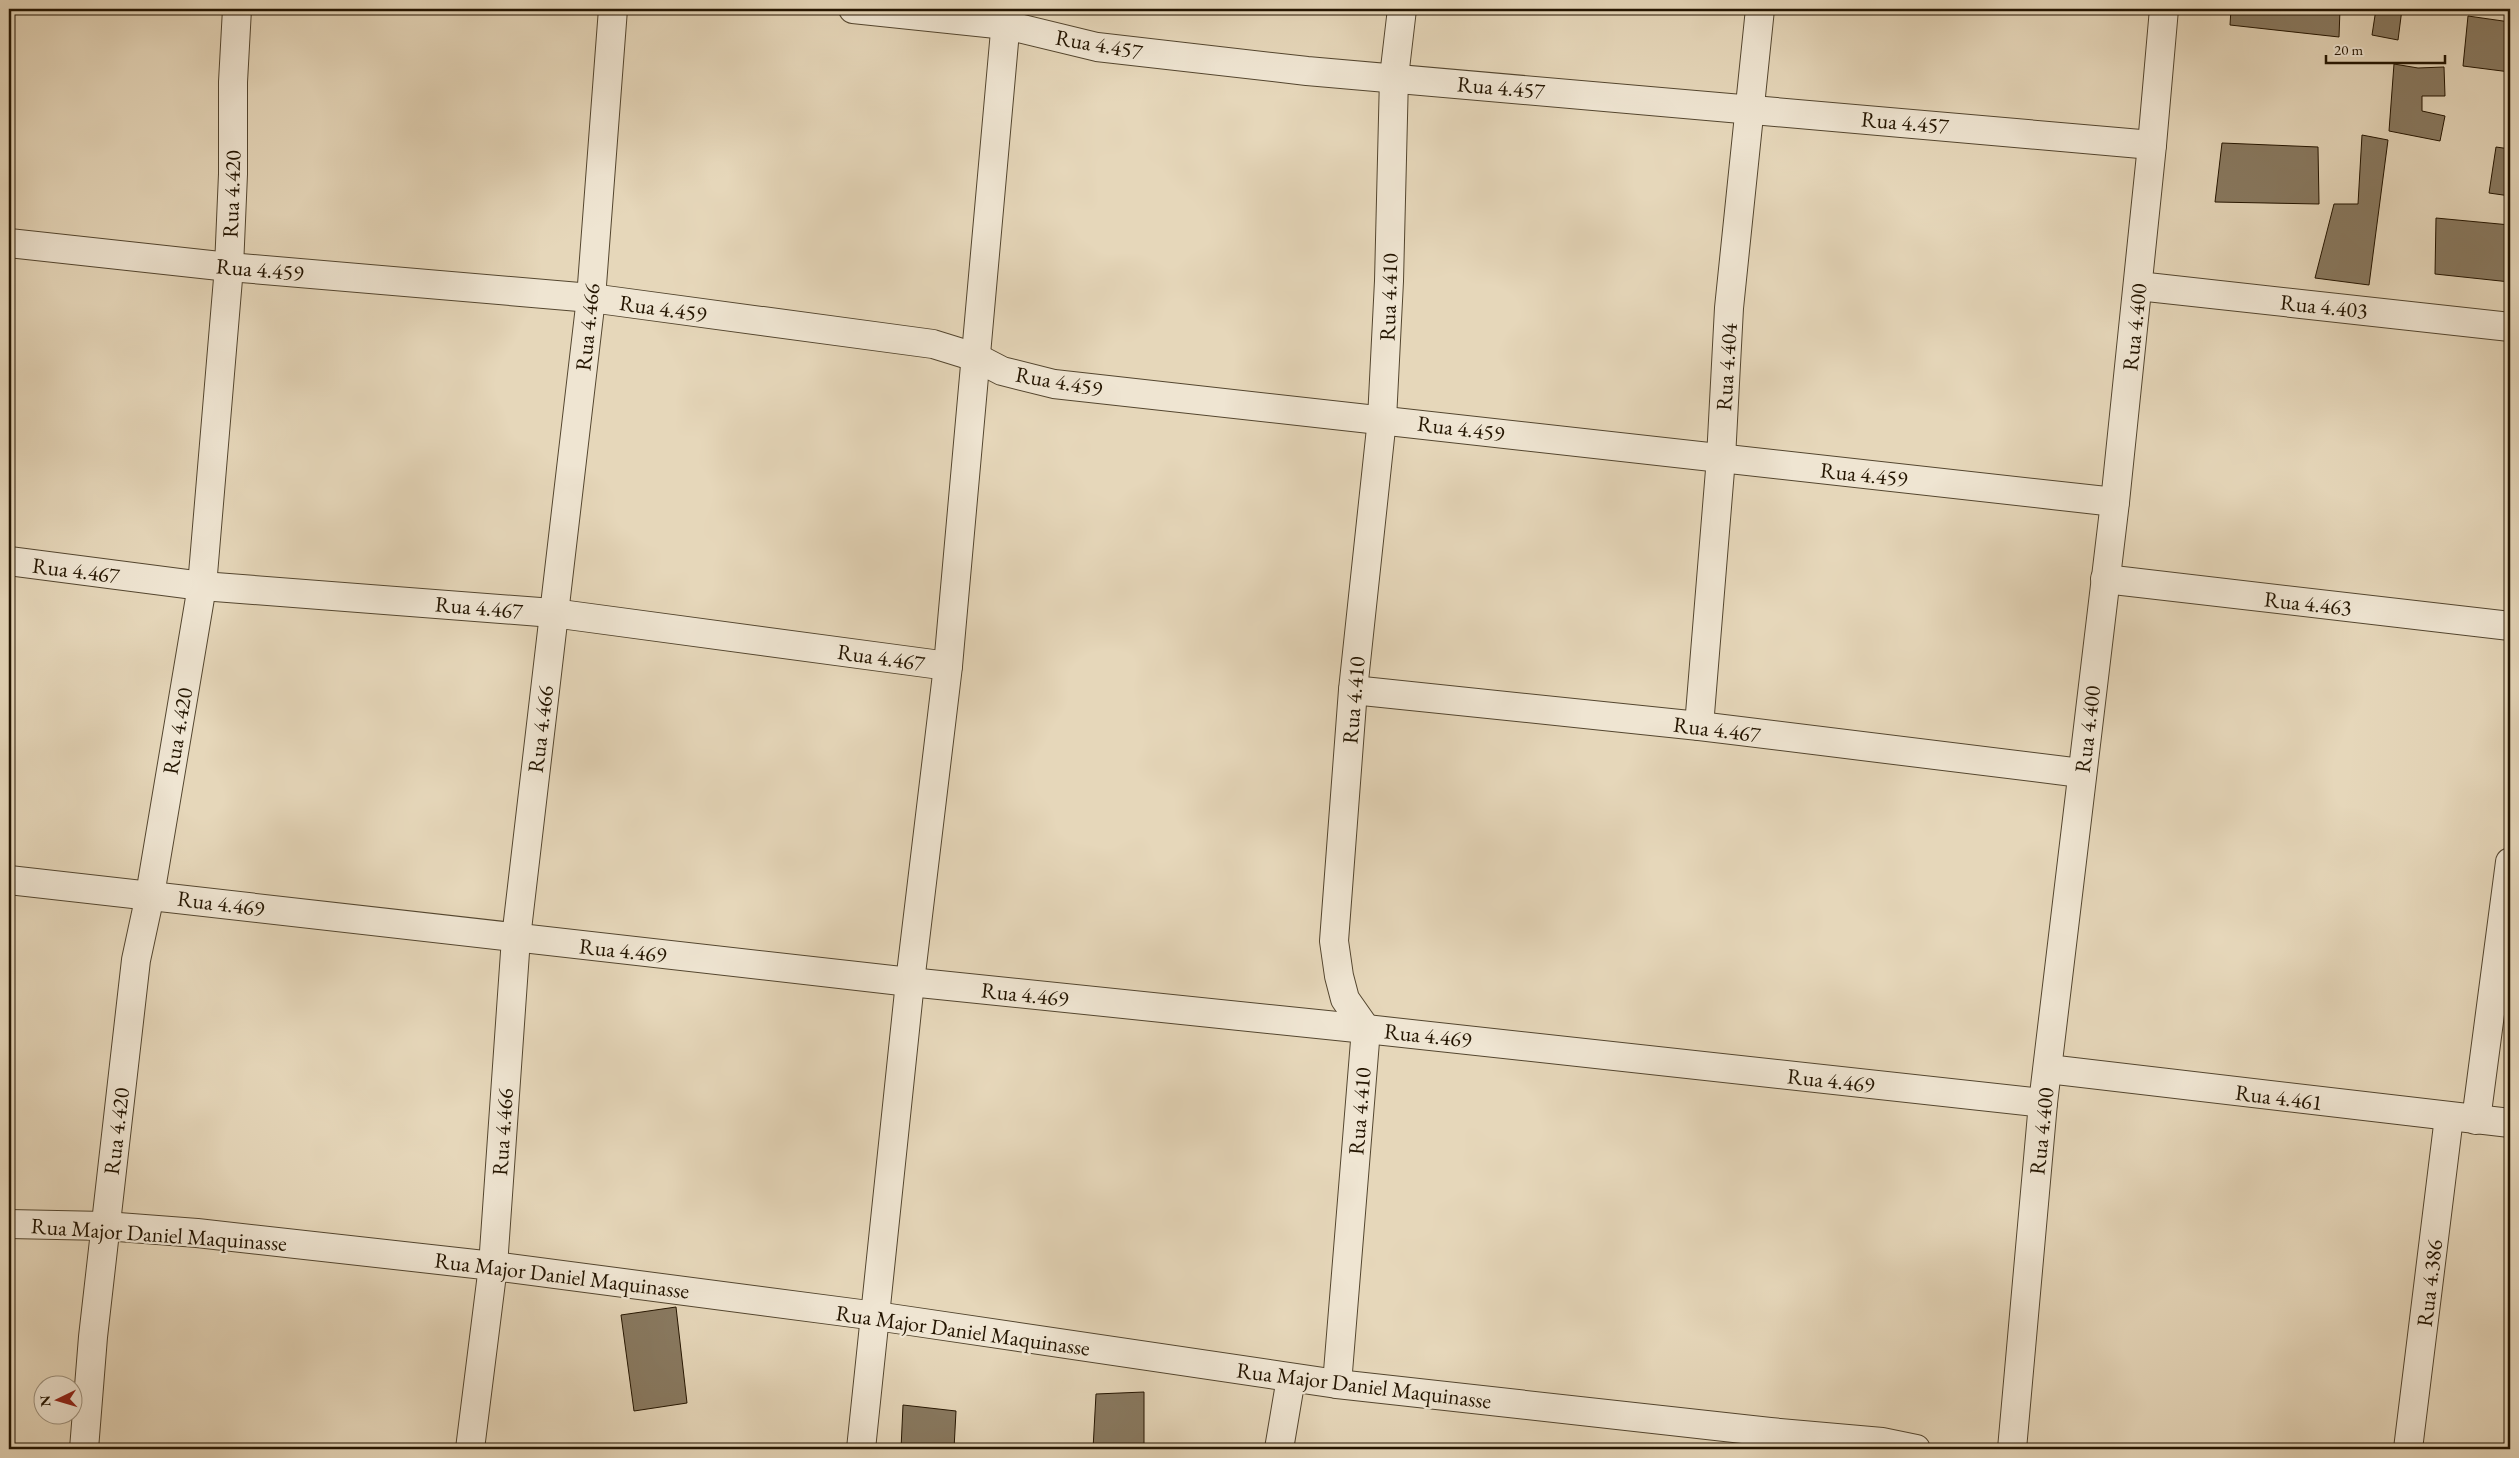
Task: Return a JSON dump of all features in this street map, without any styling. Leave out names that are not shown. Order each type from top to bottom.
[{"type":"street","name":"Rua 4.420","points":[[84,1449],[93,1337],[136,960],[150,895],[202,586],[229,266],[233,174],[232,82],[237,9]]},
{"type":"street","name":"Rua 4.466","points":[[470,1449],[493,1266],[516,938],[591,298],[613,9]]},
{"type":"street","name":"Rua 4.457","points":[[853,9],[1006,17],[1098,47],[1307,71],[1749,108],[2152,145]]},
{"type":"street","name":"Rua 4.410","points":[[1337,1384],[1366,1028],[1345,999],[1339,976],[1334,941],[1353,690],[1382,419],[1389,281],[1394,77],[1402,9]]},
{"type":"street","name":"Rua 4.404","points":[[1699,726],[1721,458],[1729,308],[1760,9]]},
{"type":"street","name":"Rua 4.400","points":[[2012,1449],[2043,1103],[2081,773],[2115,502],[2138,286],[2164,9]]},
{"type":"street","points":[[861,1449],[910,982],[948,666],[1006,17]]},
{"type":"street","name":"Rua 4.459","points":[[9,243],[229,266],[591,298],[933,344],[975,357],[1002,371],[1054,384],[2115,502]]},
{"type":"street","name":"Rua 4.403","points":[[2138,286],[2510,327]]},
{"type":"street","name":"Rua 4.467","points":[[9,561],[202,586],[553,613],[948,666]]},
{"type":"street","name":"Rua 4.463","points":[[2105,578],[2510,626]]},
{"type":"street","name":"Rua 4.467","points":[[1353,690],[1699,726],[2081,773]]},
{"type":"street","name":"Rua 4.386","points":[[2408,1449],[2462,1119],[2510,862]]},
{"type":"street","name":"Rua 4.469","points":[[9,880],[910,982],[1366,1028],[2043,1103]]},
{"type":"street","name":"Rua 4.461","points":[[2048,1069],[2462,1119],[2510,1123]]},
{"type":"street","name":"Rua Major Daniel Maquinasse","points":[[9,1224],[105,1226],[196,1233],[493,1266],[876,1316],[1337,1384],[1770,1432],[1882,1442],[1916,1449]]},
{"type":"street","points":[[1279,1449],[1291,1378]]},
{"type":"building","points":[[2231,9],[2340,9],[2339,37],[2230,25]]},
{"type":"building","points":[[2376,9],[2402,9],[2398,40],[2372,35]]},
{"type":"building","points":[[2468,16],[2510,22],[2510,72],[2463,66]]},
{"type":"building","points":[[2394,64],[2418,68],[2444,67],[2445,96],[2422,96],[2422,111],[2445,116],[2440,141],[2389,131]]},
{"type":"building","points":[[2362,135],[2388,140],[2369,285],[2315,278],[2334,204],[2358,204]]},
{"type":"building","points":[[2222,143],[2318,147],[2319,204],[2215,202]]},
{"type":"building","points":[[2496,147],[2510,149],[2510,196],[2489,193]]},
{"type":"building","points":[[2436,218],[2510,225],[2510,282],[2435,274]]},
{"type":"building","points":[[676,1307],[687,1403],[634,1411],[621,1315]]},
{"type":"building","points":[[1144,1392],[1144,1449],[1093,1449],[1096,1394]]},
{"type":"building","points":[[903,1405],[956,1411],[954,1449],[901,1449]]}]
